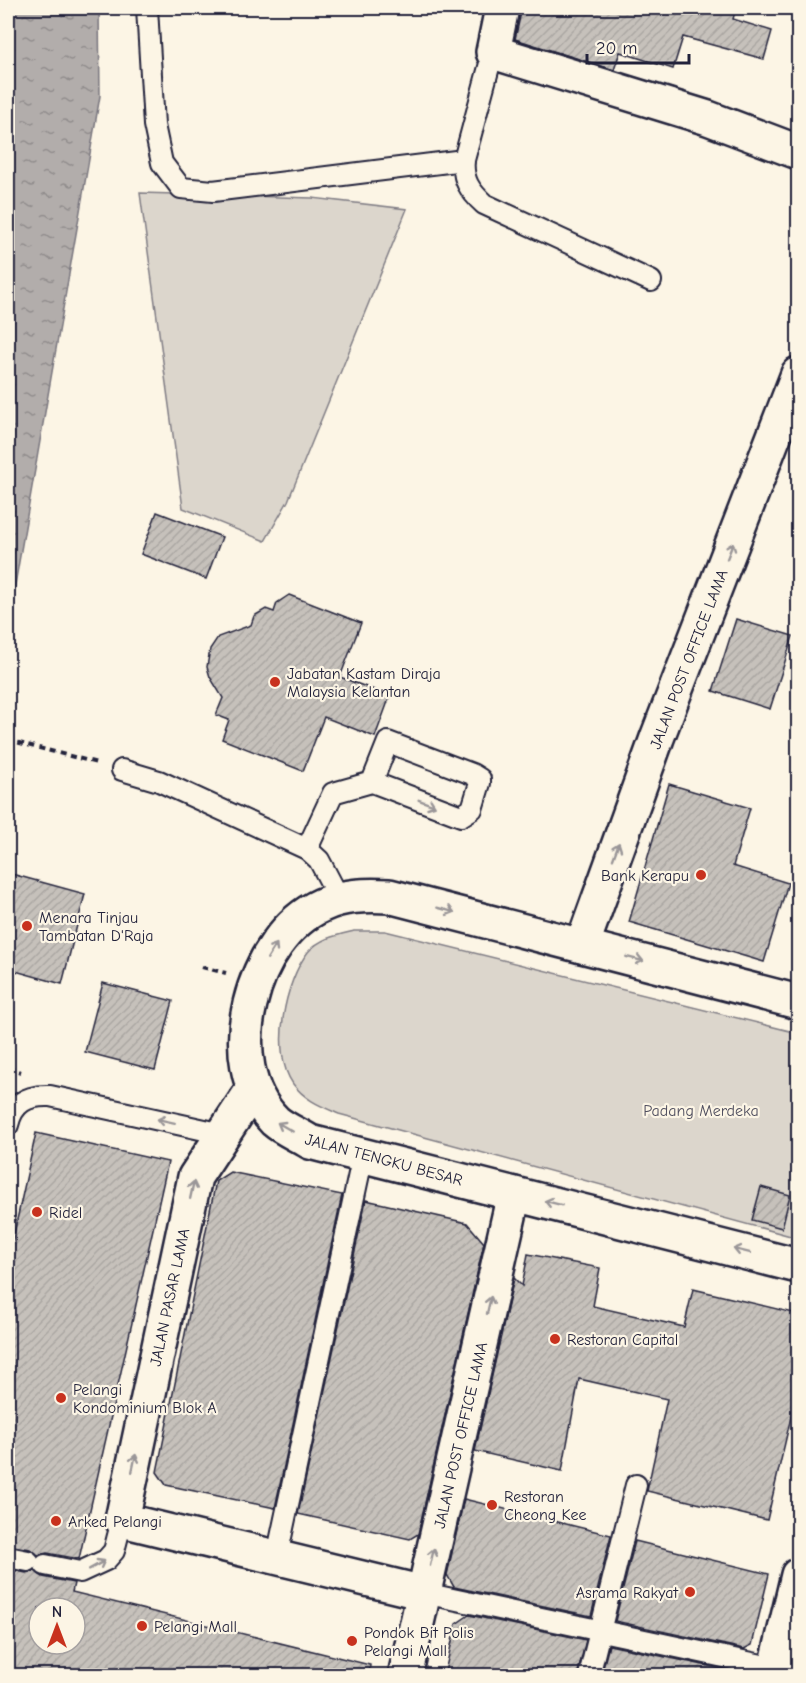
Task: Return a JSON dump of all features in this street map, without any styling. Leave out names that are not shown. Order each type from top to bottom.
[{"type":"main road","points":[[502,8],[493,52],[708,118],[798,152]]},
{"type":"main road","name":"JALAN POST OFFICE LAMA","points":[[582,946],[657,738],[798,374]]},
{"type":"main road","name":"JALAN TENGKU BESAR","points":[[798,1002],[389,896],[357,895],[322,905],[294,923],[273,947],[256,980],[248,1008],[246,1047],[253,1089],[275,1121],[310,1142],[798,1266]]},
{"type":"main road","name":"JALAN PASAR LAMA","points":[[122,1520],[195,1177],[253,1089]]},
{"type":"main road","name":"JALAN POST OFFICE LAMA","points":[[405,1676],[514,1194]]},
{"type":"main road","points":[[122,1520],[424,1593]]},
{"type":"main road","points":[[775,1672],[798,1575]]},
{"type":"lane","points":[[147,8],[154,125],[162,163],[182,188],[213,191],[464,160]]},
{"type":"lane","points":[[493,52],[464,160],[464,175],[468,186],[484,204],[651,281]]},
{"type":"lane","points":[[307,849],[333,793],[372,782],[461,816],[472,809],[480,779],[388,742],[372,782]]},
{"type":"lane","points":[[122,770],[159,781],[307,849],[319,860],[340,900]]},
{"type":"lane","points":[[8,1125],[14,1107],[23,1100],[36,1095],[51,1096],[223,1134]]},
{"type":"lane","points":[[278,1556],[363,1155]]},
{"type":"lane","points":[[589,1676],[636,1485]]},
{"type":"lane","points":[[8,1557],[80,1572],[106,1560],[114,1551],[122,1520]]},
{"type":"lane","points":[[424,1593],[600,1630],[775,1672]]},
{"type":"path","points":[[8,740],[97,763]]},
{"type":"green space","points":[[140,193],[312,198],[407,209],[288,501],[265,541],[183,508]]},
{"type":"green space","name":"Padang Merdeka","points":[[354,931],[385,931],[798,1033],[798,1238],[339,1114],[308,1098],[293,1084],[282,1054],[283,1017],[287,998],[300,965],[313,947],[329,938]]},
{"type":"water","points":[[8,8],[99,8],[100,96],[8,625]]},
{"type":"building","points":[[522,8],[736,8],[733,19],[772,31],[764,59],[683,37],[673,69],[620,52],[614,70],[515,39]]},
{"type":"building","points":[[157,512],[222,537],[206,579],[141,554]]},
{"type":"building","name":"Jabatan Kastam Diraja Malaysia Kelantan","points":[[289,595],[361,623],[340,677],[390,696],[375,737],[324,717],[303,771],[222,739],[229,720],[216,715],[223,698],[210,677],[207,667],[210,649],[218,637],[251,625],[254,616],[266,609],[274,612],[277,603]]},
{"type":"building","points":[[736,619],[793,636],[770,709],[713,691]]},
{"type":"building","name":"Bank Kerapu","points":[[669,784],[750,808],[733,866],[788,883],[764,962],[629,922]]},
{"type":"building","points":[[8,873],[85,894],[62,984],[8,969]]},
{"type":"building","points":[[103,983],[173,1001],[155,1070],[85,1052]]},
{"type":"building","name":"Pelangi Kondominium Blok A","points":[[36,1133],[168,1162],[79,1559],[47,1553],[38,1555],[30,1549],[8,1545],[8,1261]]},
{"type":"building","points":[[230,1172],[342,1195],[275,1508],[166,1485],[157,1472],[216,1181]]},
{"type":"building","points":[[761,1187],[790,1195],[782,1228],[752,1220]]},
{"type":"building","points":[[366,1200],[467,1223],[484,1243],[418,1534],[410,1539],[298,1514]]},
{"type":"building","points":[[528,1254],[600,1268],[593,1306],[684,1327],[693,1289],[798,1314],[798,1387],[767,1520],[647,1491],[667,1399],[579,1379],[562,1471],[475,1451],[514,1278],[522,1286]]},
{"type":"building","points":[[464,1499],[611,1535],[591,1616],[454,1587],[447,1575]]},
{"type":"building","name":"Asrama Rakyat","points":[[635,1541],[769,1574],[752,1645],[744,1649],[615,1621]]},
{"type":"building","name":"Pelangi Mall","points":[[8,1569],[26,1573],[35,1571],[43,1577],[74,1583],[72,1592],[370,1665],[369,1676],[8,1676]]},
{"type":"building","points":[[469,1615],[586,1640],[577,1676],[444,1676],[456,1624]]},
{"type":"building","points":[[609,1645],[741,1673],[743,1676],[601,1676]]},
{"type":"place","name":"Jabatan Kastam Diraja Malaysia Kelantan","points":[[275,682]]},
{"type":"place","name":"Bank Kerapu","points":[[701,875]]},
{"type":"place","name":"Menara Tinjau Tambatan D'Raja","points":[[27,926]]},
{"type":"place","name":"Ridel","points":[[37,1212]]},
{"type":"place","name":"Restoran Capital","points":[[555,1339]]},
{"type":"place","name":"Pelangi Kondominium Blok A","points":[[61,1398]]},
{"type":"place","name":"Restoran Cheong Kee","points":[[492,1505]]},
{"type":"place","name":"Arked Pelangi","points":[[56,1521]]},
{"type":"place","name":"Asrama Rakyat","points":[[690,1592]]},
{"type":"place","name":"Pelangi Mall","points":[[142,1626]]},
{"type":"place","name":"Pondok Bit Polis Pelangi Mall","points":[[352,1641]]}]
